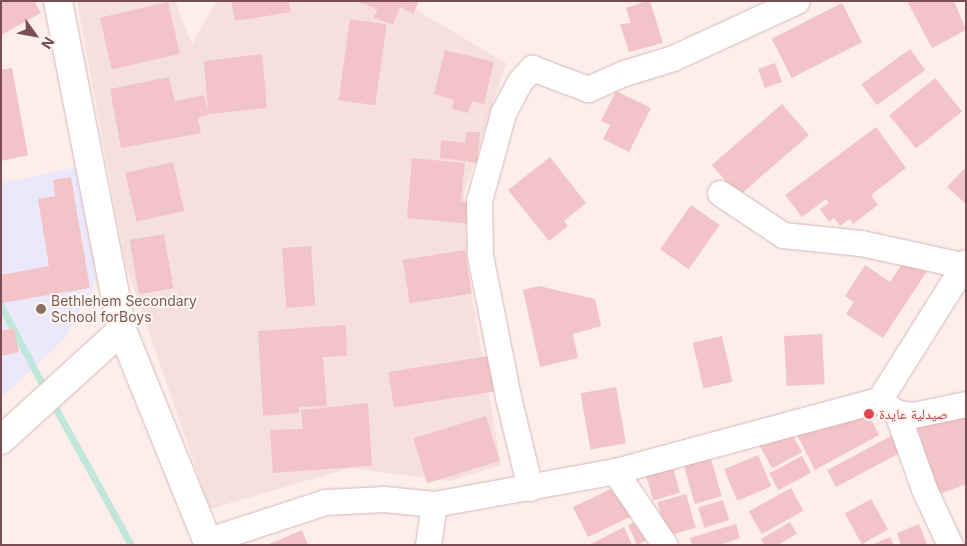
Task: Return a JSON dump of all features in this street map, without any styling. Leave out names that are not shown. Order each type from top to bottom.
[{"type":"street","points":[[58,1],[122,330],[208,543],[325,502],[384,499],[434,504],[615,471],[888,407],[913,415],[966,404]]},
{"type":"street","points":[[530,488],[508,397],[480,254],[479,201],[503,113],[520,81],[532,68],[588,89],[624,73],[673,58],[797,1]]},
{"type":"street","points":[[720,193],[783,235],[861,243],[964,263],[888,407]]},
{"type":"street","points":[[1,440],[122,330]]},
{"type":"street","points":[[888,407],[950,545],[966,538]]},
{"type":"street","points":[[615,471],[664,545]]},
{"type":"street","points":[[428,545],[434,504]]},
{"type":"shaded area","points":[[77,1],[175,1],[192,44],[217,1],[401,1],[506,63],[464,194],[468,272],[501,465],[449,481],[350,468],[210,509],[125,263]]},
{"type":"shaded area","name":"Bethlehem Secondary School forBoys","points":[[82,166],[97,279],[65,339],[1,398],[1,183]]},
{"type":"building","points":[[1,1],[34,1],[41,13],[1,35]]},
{"type":"building","points":[[231,1],[289,1],[291,12],[235,21]]},
{"type":"building","points":[[357,1],[419,1],[413,14],[400,7],[393,25],[373,17],[378,10]]},
{"type":"building","points":[[650,1],[663,43],[629,52],[620,24],[631,23],[626,8]]},
{"type":"building","points":[[907,1],[954,1],[966,30],[932,48]]},
{"type":"building","points":[[168,2],[180,54],[112,69],[100,18]]},
{"type":"building","points":[[842,3],[862,42],[792,78],[772,39]]},
{"type":"building","points":[[350,19],[387,24],[375,105],[339,100]]},
{"type":"building","points":[[910,49],[925,70],[877,105],[861,84]]},
{"type":"building","points":[[445,50],[494,62],[484,104],[472,101],[468,113],[452,109],[454,100],[434,94]]},
{"type":"building","points":[[262,54],[267,108],[209,114],[198,118],[201,133],[121,148],[110,89],[169,77],[175,101],[204,95],[208,113],[204,61]]},
{"type":"building","points":[[775,63],[782,82],[765,88],[758,69]]},
{"type":"building","points":[[12,68],[28,155],[1,161],[1,70]]},
{"type":"building","points":[[935,78],[962,111],[916,149],[889,115]]},
{"type":"building","points":[[616,91],[651,108],[629,152],[603,139],[610,125],[601,121]]},
{"type":"building","points":[[782,104],[809,135],[739,196],[712,165]]},
{"type":"building","points":[[876,127],[906,168],[871,195],[878,205],[853,224],[850,219],[840,226],[834,218],[829,222],[820,209],[829,203],[826,199],[802,217],[785,195]]},
{"type":"building","points":[[466,132],[480,132],[477,163],[440,158],[441,140],[465,143]]},
{"type":"building","points":[[550,157],[586,203],[564,221],[568,226],[549,241],[508,190]]},
{"type":"building","points":[[412,158],[465,163],[461,201],[470,203],[469,224],[407,218]]},
{"type":"building","points":[[173,162],[184,211],[137,222],[125,173]]},
{"type":"building","points":[[966,167],[966,204],[947,187]]},
{"type":"building","points":[[71,177],[90,288],[1,303],[1,275],[49,266],[38,199],[55,196],[53,180]]},
{"type":"building","points":[[691,205],[720,225],[689,269],[660,249]]},
{"type":"building","points":[[164,234],[174,288],[139,294],[130,240]]},
{"type":"building","points":[[311,246],[315,306],[286,308],[282,248]]},
{"type":"building","points":[[465,250],[472,293],[410,303],[403,260]]},
{"type":"building","points":[[906,258],[927,271],[883,338],[846,314],[854,302],[845,296],[865,265],[890,282]]},
{"type":"building","points":[[539,286],[595,299],[601,326],[573,334],[578,358],[540,367],[523,290]]},
{"type":"building","points":[[346,325],[347,356],[323,357],[327,406],[299,407],[299,413],[263,416],[258,331]]},
{"type":"building","points":[[14,328],[19,352],[1,356],[1,331]]},
{"type":"building","points":[[822,334],[825,384],[787,386],[784,336]]},
{"type":"building","points":[[722,336],[733,382],[703,389],[693,343]]},
{"type":"building","points":[[489,356],[495,392],[394,408],[388,372]]},
{"type":"building","points":[[616,387],[626,443],[590,449],[581,393]]},
{"type":"building","points":[[368,403],[372,466],[273,473],[270,430],[303,429],[301,410]]},
{"type":"building","points":[[865,407],[879,435],[815,470],[792,425]]},
{"type":"building","points":[[962,411],[966,421],[966,484],[940,494],[917,428]]},
{"type":"building","points":[[486,416],[500,461],[427,483],[413,438]]},
{"type":"building","points":[[787,425],[802,452],[772,469],[757,441]]},
{"type":"building","points":[[895,434],[904,451],[836,487],[827,470]]},
{"type":"building","points":[[709,452],[722,496],[695,504],[682,460]]},
{"type":"building","points":[[758,455],[771,486],[737,501],[724,469]]},
{"type":"building","points":[[802,456],[811,473],[778,490],[769,473]]},
{"type":"building","points":[[671,461],[680,493],[653,500],[644,469]]},
{"type":"building","points":[[791,488],[804,511],[762,534],[749,511]]},
{"type":"building","points":[[611,489],[632,516],[588,537],[573,507]]},
{"type":"building","points":[[686,494],[696,528],[667,536],[657,502]]},
{"type":"building","points":[[871,499],[888,530],[862,544],[845,514]]},
{"type":"building","points":[[723,500],[729,520],[704,528],[698,508]]},
{"type":"building","points":[[638,521],[652,537],[637,545],[628,525]]},
{"type":"building","points":[[790,522],[797,534],[778,545],[764,545],[761,539]]},
{"type":"building","points":[[736,524],[740,538],[719,545],[692,545],[690,538]]},
{"type":"building","points":[[919,524],[927,545],[901,545],[897,533]]},
{"type":"building","points":[[624,527],[632,545],[589,545]]},
{"type":"building","points":[[302,530],[308,545],[267,545]]},
{"type":"building","points":[[890,537],[894,545],[871,545]]},
{"type":"waterway","points":[[1,306],[46,391]]},
{"type":"waterway","points":[[51,400],[131,545]]},
{"type":"place","name":"Bethlehem Secondary School forBoys","points":[[41,309]]},
{"type":"place","name":"صيدلية عايدة","points":[[869,414]]}]
